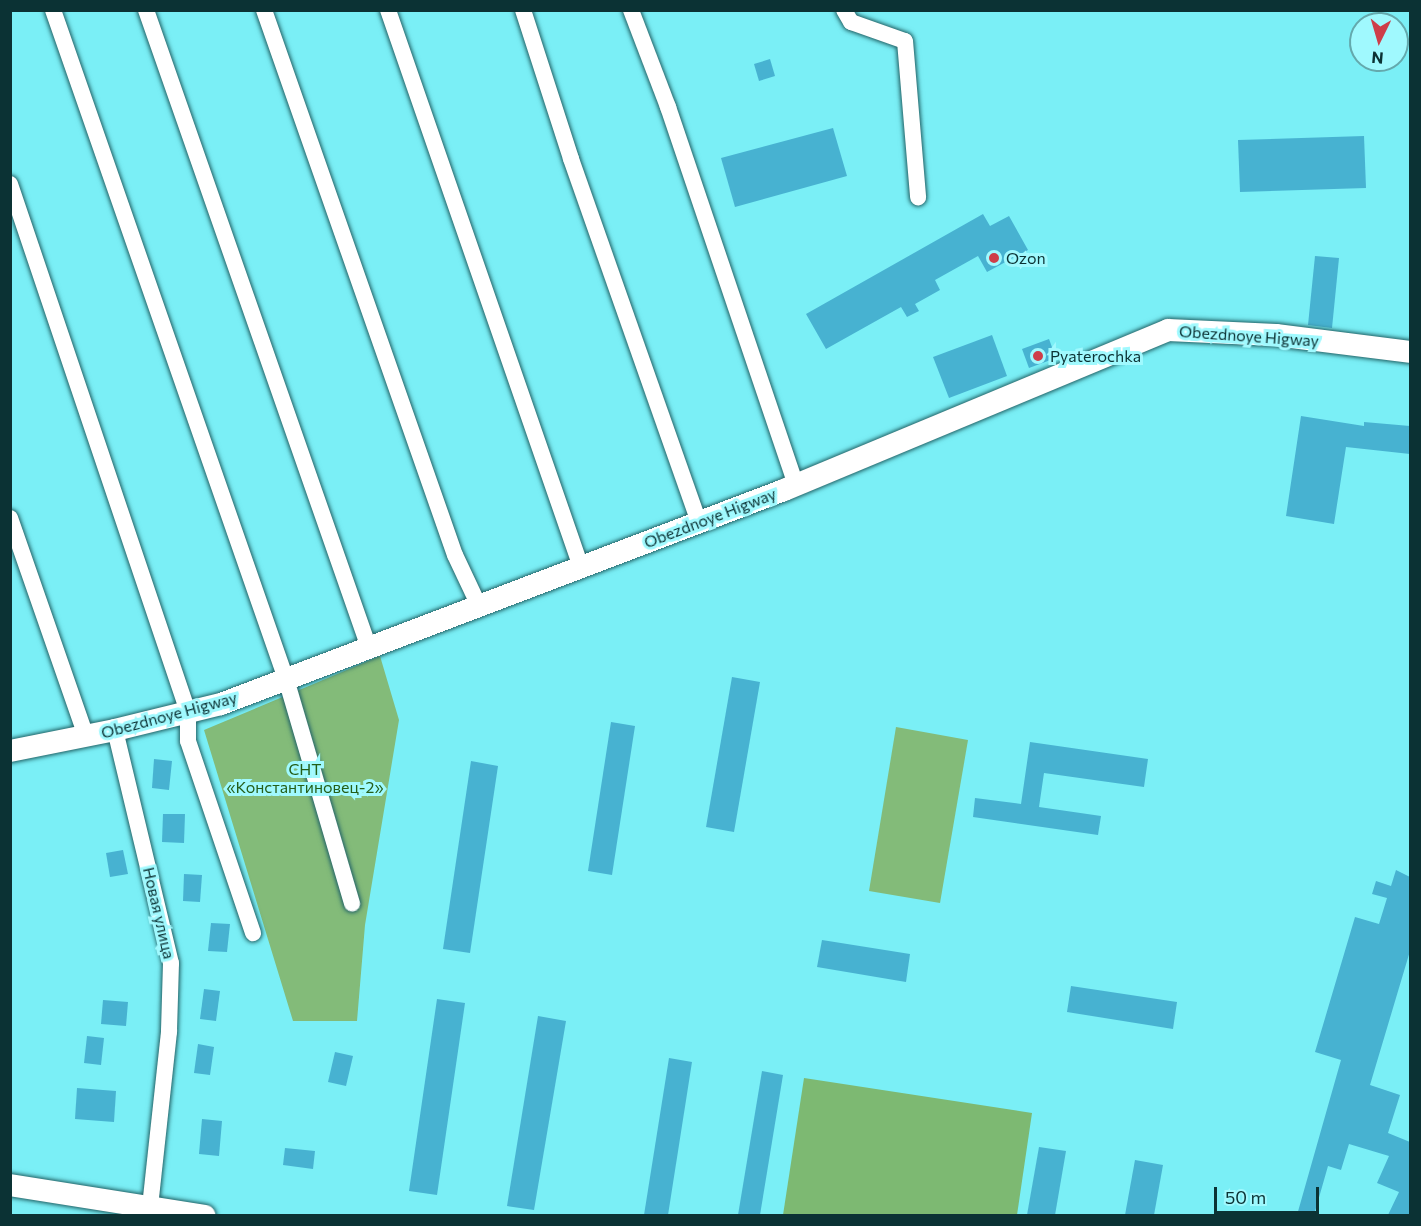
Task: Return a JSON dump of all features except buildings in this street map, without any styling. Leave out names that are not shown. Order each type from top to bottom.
[{"type":"main road","name":"Obezdnoye Higway","points":[[10,751],[115,730],[221,704],[796,485],[1168,330],[1276,335],[1410,352]]},
{"type":"main road","points":[[10,1185],[205,1215]]},
{"type":"street","points":[[53,10],[286,679],[352,903]]},
{"type":"street","points":[[146,10],[369,648]]},
{"type":"street","points":[[264,10],[455,555],[479,606]]},
{"type":"street","points":[[388,10],[581,567]]},
{"type":"street","points":[[523,10],[571,159],[699,522]]},
{"type":"street","points":[[631,10],[668,107],[796,485]]},
{"type":"street","points":[[844,10],[851,22],[906,41],[918,197]]},
{"type":"street","points":[[10,184],[188,712],[188,741],[253,933]]},
{"type":"street","points":[[10,518],[86,736]]},
{"type":"street","name":"Новая улица","points":[[115,730],[171,963],[169,1032],[150,1207]]},
{"type":"green space","name":"СНТ «Константиновец-2»","points":[[380,656],[399,720],[365,925],[357,1021],[293,1021],[204,730]]},
{"type":"green space","points":[[896,727],[968,740],[940,903],[869,891]]},
{"type":"green space","points":[[804,1078],[1032,1113],[1017,1215],[783,1215]]},
{"type":"place","name":"Ozon","points":[[994,258]]},
{"type":"place","name":"Pyaterochka","points":[[1038,356]]}]
